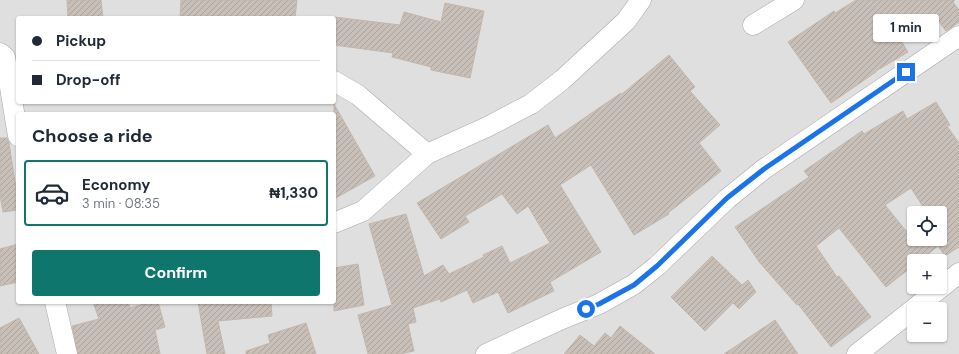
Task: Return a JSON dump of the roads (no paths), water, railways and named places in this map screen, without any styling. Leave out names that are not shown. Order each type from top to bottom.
[{"type":"street","points":[[336,222],[363,211],[427,154],[487,128],[531,104],[562,80],[626,21],[641,0]]},
{"type":"street","points":[[753,25],[794,0]]},
{"type":"street","points":[[486,354],[562,319],[599,304],[634,285],[657,266],[727,198],[764,169],[959,36]]},
{"type":"street","points":[[8,56],[11,127]]},
{"type":"street","points":[[336,82],[358,95],[427,154]]},
{"type":"street","points":[[857,354],[959,273]]},
{"type":"street","points":[[55,304],[67,354]]}]
